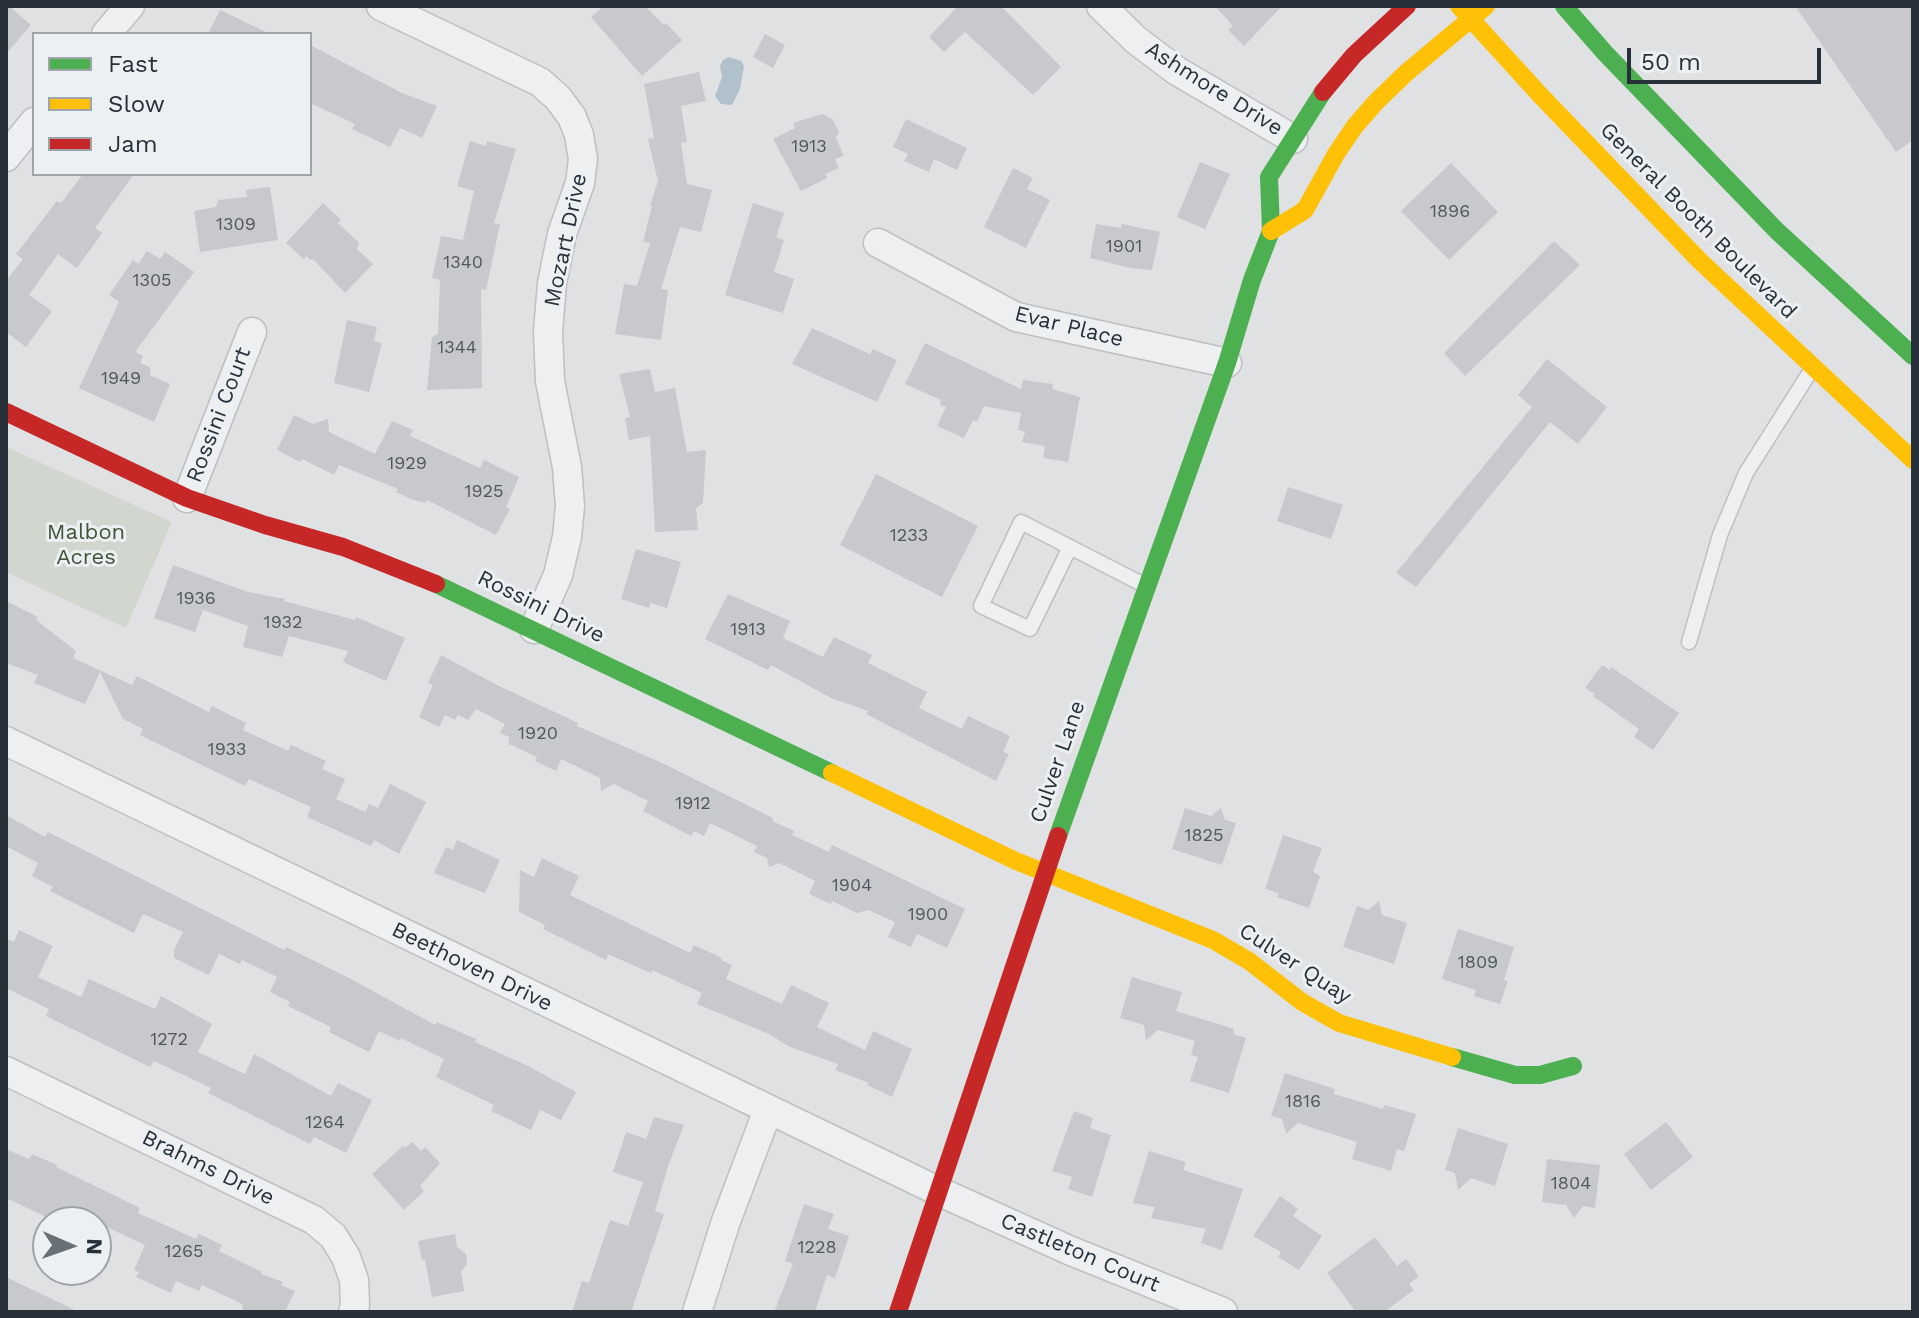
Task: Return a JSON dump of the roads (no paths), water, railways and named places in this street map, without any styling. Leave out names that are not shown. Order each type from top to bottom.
[{"type":"main road","name":"Culver Lane","points":[[898,1312],[1044,874],[1227,363],[1252,280],[1271,231],[1269,177],[1324,91],[1354,55],[1407,6]]},
{"type":"main road","points":[[1271,231],[1305,210],[1336,154],[1376,102],[1465,13],[1486,6]]},
{"type":"main road","points":[[1564,6],[1605,53],[1777,231],[1913,356]]},
{"type":"main road","name":"General Booth Boulevard","points":[[1465,13],[1700,261],[1913,460]]},
{"type":"main road","name":"Rossini Drive","points":[[6,412],[187,498],[343,547],[418,575],[1044,874]]},
{"type":"main road","name":"Culver Quay","points":[[1044,874],[1213,940],[1249,961],[1302,1002],[1362,1032],[1515,1075],[1540,1075],[1573,1066]]},
{"type":"street","points":[[108,32],[130,6]]},
{"type":"street","name":"Mozart Drive","points":[[381,6],[540,82],[558,98],[572,117],[579,135],[583,159],[580,183],[562,234],[552,283],[548,332],[550,381],[567,467],[570,506],[558,575],[534,629]]},
{"type":"street","name":"Ashmore Drive","points":[[1101,6],[1136,40],[1177,71],[1293,139]]},
{"type":"street","points":[[6,157],[32,124]]},
{"type":"street","name":"Evar Place","points":[[878,243],[1016,317],[1227,363]]},
{"type":"street","name":"Rossini Court","points":[[187,498],[252,332]]},
{"type":"street","name":"Beethoven Drive","points":[[6,741],[938,1191]]},
{"type":"street","name":"Brahms Drive","points":[[6,1071],[314,1220],[333,1236],[346,1257],[354,1280],[353,1312]]},
{"type":"street","points":[[697,1312],[726,1221],[768,1110]]},
{"type":"street","name":"Castleton Court","points":[[938,1191],[1071,1251],[1223,1312]]},
{"type":"lane","points":[[1689,642],[1720,535],[1746,473],[1813,368]]},
{"type":"lane","points":[[1070,547],[1030,629],[981,606],[1021,522],[1070,547],[1146,586]]},
{"type":"water","points":[[729,57],[741,61],[744,66],[740,89],[732,105],[721,104],[715,96],[722,77],[720,66]]},
{"type":"park label","name":"Malbon Acres","points":[[86,546]]}]
